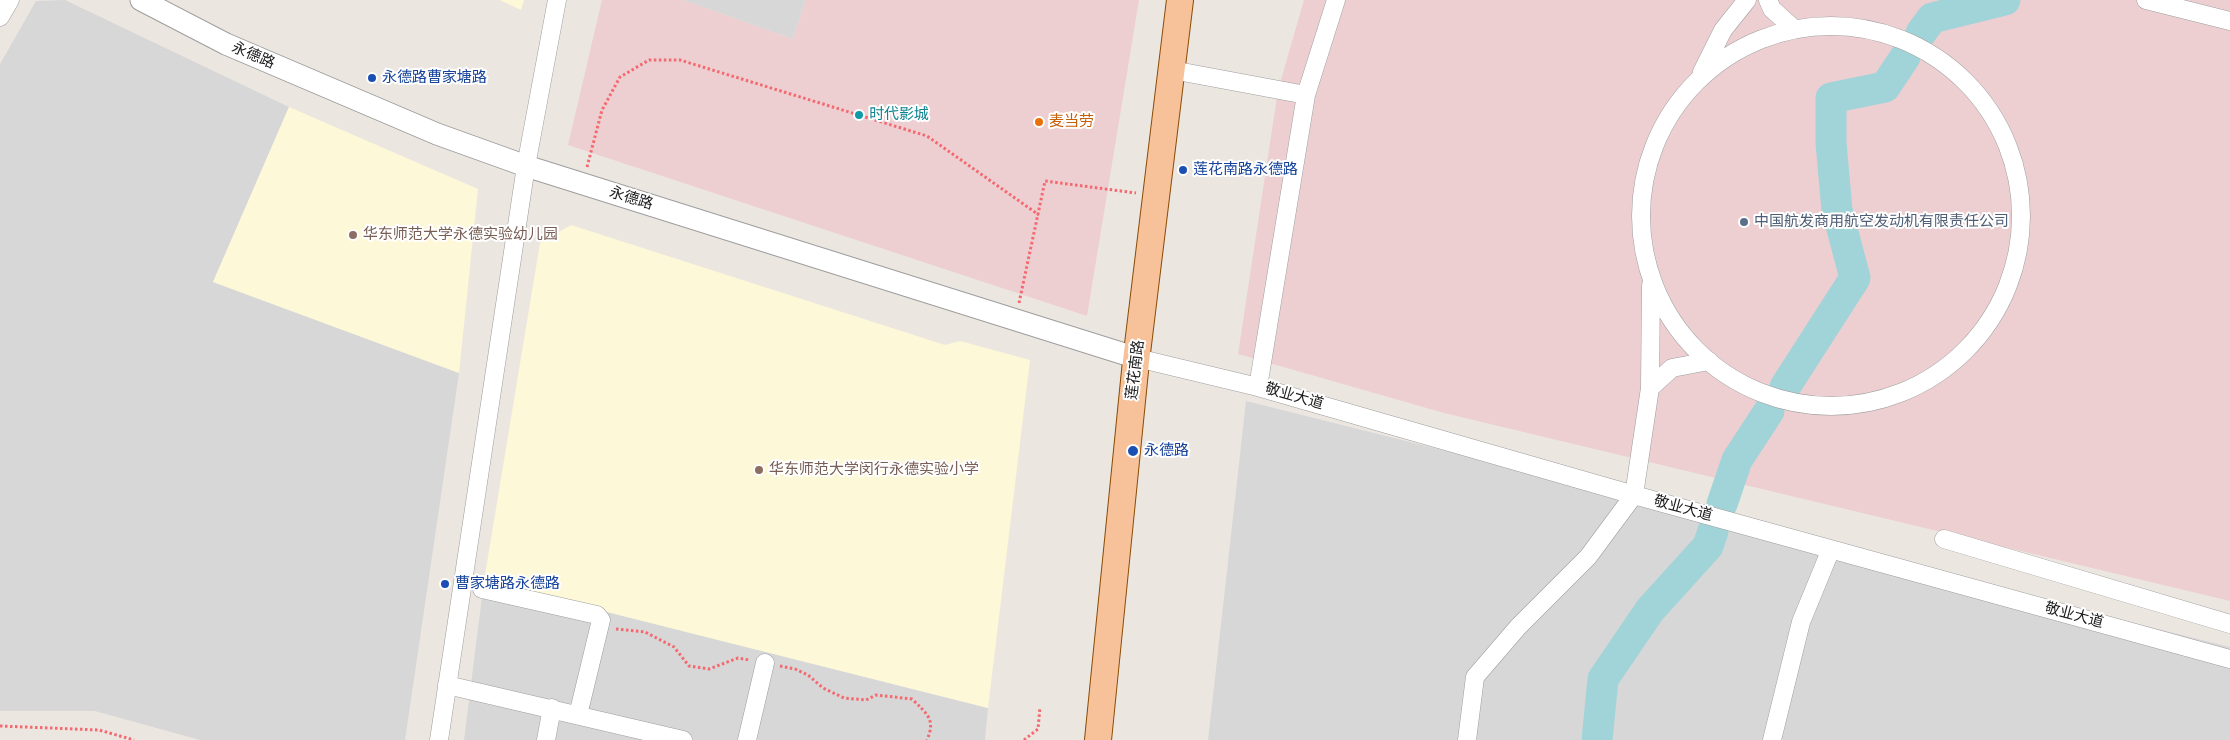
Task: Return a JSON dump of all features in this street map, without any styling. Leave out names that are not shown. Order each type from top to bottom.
[{"type":"main road","name":"莲花南路","points":[[1098,740],[1137,358],[1180,0]]},
{"type":"street","points":[[0,17],[10,0]]},
{"type":"street","name":"永德路","points":[[141,0],[235,48],[437,134],[526,166],[1137,358]]},
{"type":"street","points":[[439,740],[526,166],[557,0]]},
{"type":"street","points":[[1258,387],[1306,95],[1336,0]]},
{"type":"street","points":[[1699,80],[1723,30],[1747,0]]},
{"type":"street","points":[[1768,0],[1772,9],[1794,28]]},
{"type":"street","points":[[2146,0],[2230,21]]},
{"type":"street","points":[[1467,740],[1475,677],[1518,627],[1588,557],[1634,495],[1650,388],[1651,284],[1639,218],[1649,153],[1681,95],[1731,51],[1794,28],[1860,27],[1923,49],[1975,90],[2009,147],[2022,206],[2016,266],[1992,321],[1952,365],[1900,395],[1841,408],[1781,401],[1726,377],[1682,336],[1651,284]]},
{"type":"street","points":[[1172,70],[1306,95]]},
{"type":"street","name":"敬业大道","points":[[1137,358],[1258,387],[1634,495],[2230,659]]},
{"type":"street","points":[[1650,388],[1672,368],[1709,361]]},
{"type":"street","points":[[1944,539],[2230,624]]},
{"type":"street","points":[[1772,740],[1801,622],[1831,549]]},
{"type":"street","points":[[482,589],[596,615],[601,620],[578,715]]},
{"type":"street","points":[[747,740],[765,663]]},
{"type":"street","points":[[447,685],[683,740]]},
{"type":"street","points":[[546,740],[552,708]]},
{"type":"path","points":[[584,184],[590,152],[602,110],[610,91],[620,77],[649,60],[680,60],[927,136],[1039,215]]},
{"type":"path","points":[[1016,320],[1045,181],[1157,196]]},
{"type":"path","points":[[1024,740],[1038,729],[1040,707]]},
{"type":"path","points":[[0,726],[99,730],[134,740]]},
{"type":"shaded area","points":[[65,0],[289,107],[213,282],[459,373],[405,740],[200,740],[95,711],[0,711],[0,64],[36,1]]},
{"type":"shaded area","points":[[500,0],[524,0],[521,10]]},
{"type":"shaded area","points":[[602,0],[683,0],[793,39],[806,0],[1139,0],[1087,316],[568,145]]},
{"type":"shaded area","points":[[683,0],[806,0],[793,39]]},
{"type":"shaded area","name":"中国航发商用航空发动机有限责任公司","points":[[1304,0],[2230,0],[2230,601],[1444,413],[1238,354],[1278,90]]},
{"type":"shaded area","name":"华东师范大学永德实验幼儿园","points":[[289,107],[478,189],[459,373],[213,282]]},
{"type":"shaded area","name":"华东师范大学闵行永德实验小学","points":[[571,225],[945,345],[960,341],[1030,360],[988,708],[484,581],[540,243]]},
{"type":"shaded area","points":[[1246,401],[2230,647],[2230,740],[1208,740]]},
{"type":"shaded area","points":[[484,581],[988,708],[985,740],[464,740]]},
{"type":"waterway","points":[[1921,33],[1932,18],[2005,0]]},
{"type":"waterway","points":[[1785,387],[1855,278],[1837,210],[1831,143],[1831,98],[1885,87],[1905,57]]},
{"type":"waterway","points":[[1722,504],[1737,460],[1769,411]]},
{"type":"waterway","points":[[1597,740],[1603,679],[1650,610],[1708,546],[1713,531]]},
{"type":"place","name":"永德路曹家塘路","points":[[372,78]]},
{"type":"place","name":"时代影城","points":[[859,115]]},
{"type":"place","name":"麦当劳","points":[[1039,122]]},
{"type":"place","name":"莲花南路永德路","points":[[1183,170]]},
{"type":"place","name":"中国航发商用航空发动机有限责任公司","points":[[1744,222]]},
{"type":"place","name":"华东师范大学永德实验幼儿园","points":[[353,235]]},
{"type":"place","name":"永德路","points":[[1133,451]]},
{"type":"place","name":"华东师范大学闵行永德实验小学","points":[[759,470]]},
{"type":"place","name":"曹家塘路永德路","points":[[445,584]]}]
